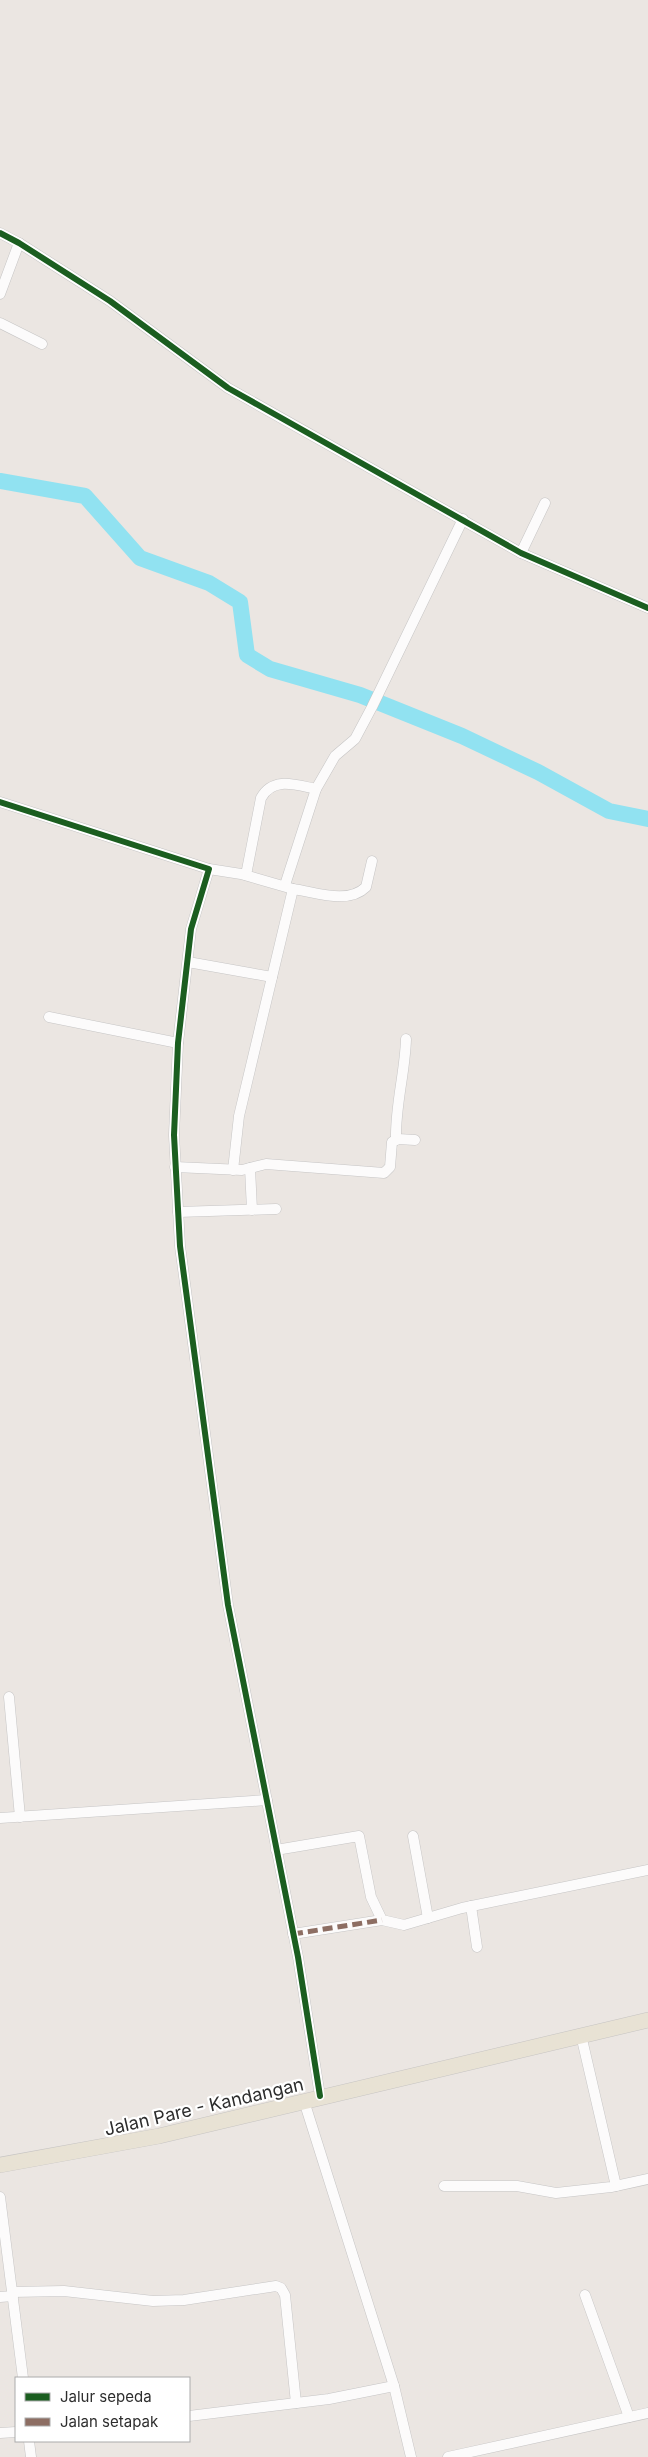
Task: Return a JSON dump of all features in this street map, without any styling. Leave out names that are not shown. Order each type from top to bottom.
[{"type":"main road","name":"Jalan Pare - Kandangan","points":[[0,2165],[159,2136],[320,2096],[648,2020]]},
{"type":"street","points":[[0,233],[19,242],[110,301],[228,388],[521,553],[648,608]]},
{"type":"street","points":[[0,294],[19,242]]},
{"type":"street","points":[[0,322],[42,344]]},
{"type":"street","points":[[521,553],[545,503]]},
{"type":"street","points":[[233,1170],[239,1116],[272,977],[289,887],[316,789],[335,756],[355,738],[372,707],[463,519]]},
{"type":"street","points":[[246,875],[261,798],[265,791],[281,783],[316,789]]},
{"type":"street","points":[[0,802],[210,869],[246,875],[289,887],[336,896],[352,896],[366,887],[372,861]]},
{"type":"street","points":[[210,869],[191,929],[178,1043],[175,1103],[175,1167],[180,1246],[192,1328],[204,1437],[228,1605],[293,1934],[320,2096]]},
{"type":"street","points":[[188,962],[272,977]]},
{"type":"street","points":[[48,1017],[178,1043]]},
{"type":"street","points":[[175,1167],[233,1170],[266,1164],[384,1173],[389,1170],[392,1145],[396,1140],[396,1117],[401,1093],[406,1039]]},
{"type":"street","points":[[396,1140],[415,1140]]},
{"type":"street","points":[[250,1168],[252,1210]]},
{"type":"street","points":[[178,1212],[276,1210]]},
{"type":"street","points":[[9,1697],[20,1817]]},
{"type":"street","points":[[0,1818],[267,1800]]},
{"type":"street","points":[[276,1850],[359,1836],[371,1897],[382,1920]]},
{"type":"street","points":[[413,1836],[428,1918]]},
{"type":"street","points":[[293,1934],[382,1920],[404,1925],[471,1906],[648,1870]]},
{"type":"street","points":[[471,1906],[477,1947]]},
{"type":"street","points":[[581,2035],[616,2186]]},
{"type":"street","points":[[304,2101],[394,2386],[411,2457]]},
{"type":"street","points":[[444,2186],[517,2186],[556,2193],[616,2186],[648,2179]]},
{"type":"street","points":[[0,2197],[23,2377]]},
{"type":"street","points":[[0,2297],[13,2294],[64,2291],[153,2301],[184,2300],[276,2286],[281,2288],[285,2294],[296,2403]]},
{"type":"street","points":[[585,2296],[629,2417]]},
{"type":"street","points":[[190,2416],[329,2399],[394,2386]]},
{"type":"street","points":[[448,2457],[648,2413]]},
{"type":"street","points":[[0,2433],[15,2432]]},
{"type":"street","points":[[29,2442],[31,2457]]},
{"type":"waterway","points":[[0,481],[85,496],[140,558],[209,583],[240,602],[247,655],[270,669],[360,695],[462,736],[538,772],[609,811],[648,819]]},
{"type":"marked path","points":[[293,1934],[382,1920]]},
{"type":"cycle path","points":[[0,233],[110,301],[228,388],[521,553],[648,608]]},
{"type":"cycle path","points":[[0,802],[209,869],[191,929],[178,1043],[174,1135],[180,1246],[228,1605],[298,1957],[320,2096]]}]
